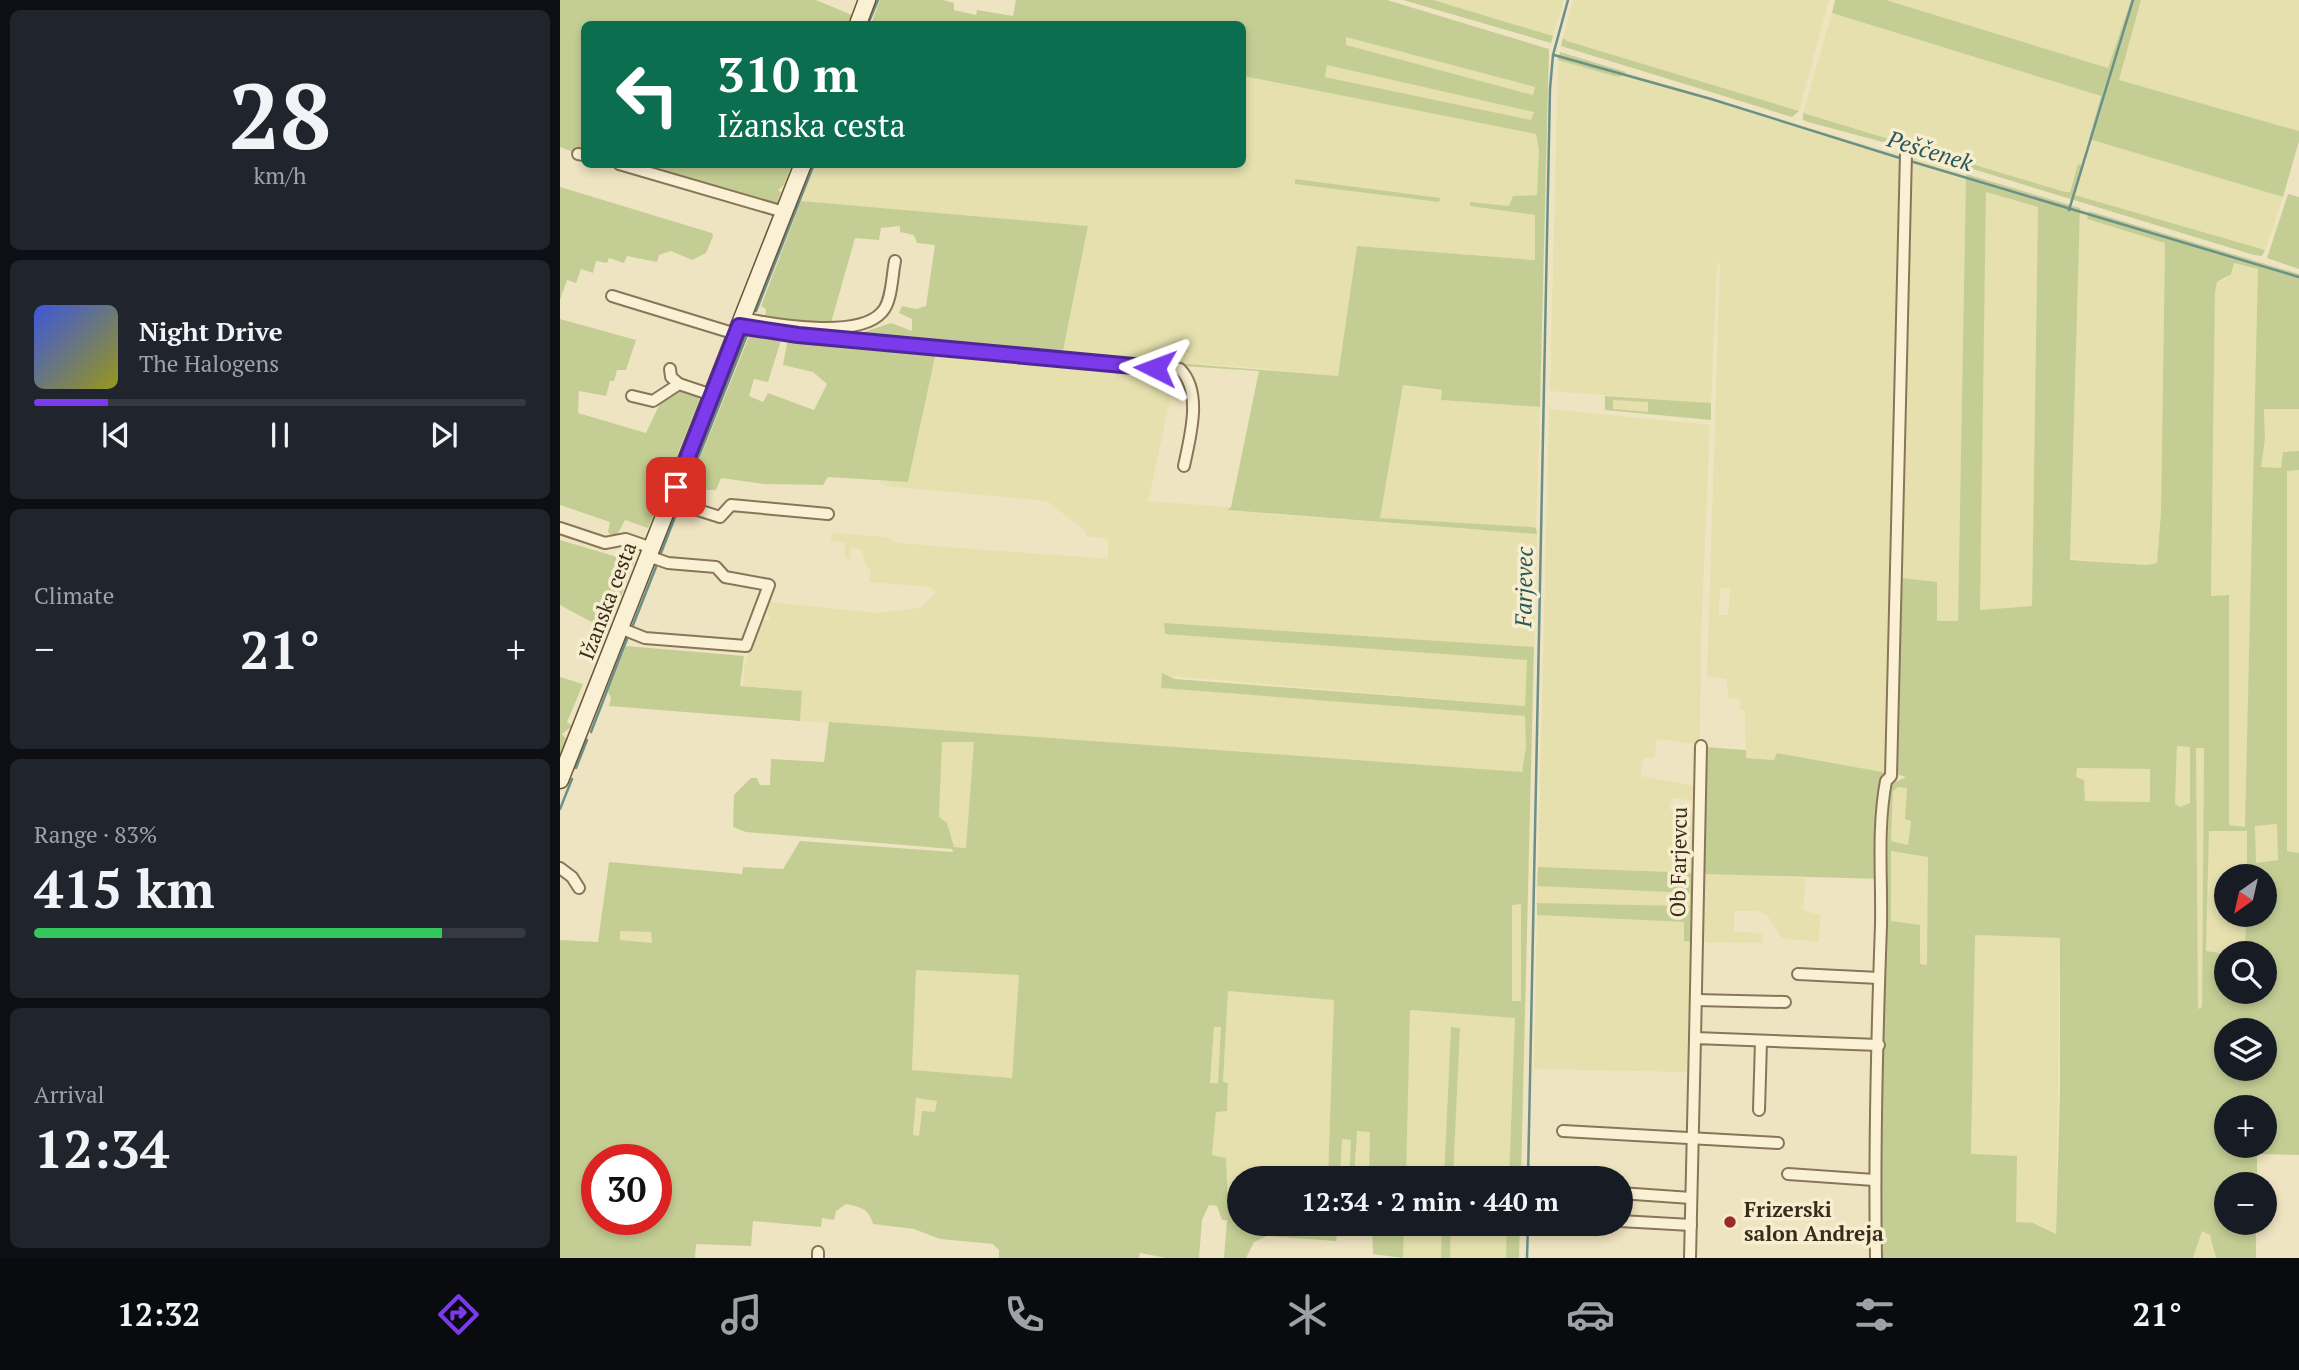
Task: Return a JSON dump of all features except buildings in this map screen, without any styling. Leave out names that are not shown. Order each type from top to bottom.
[{"type":"street","points":[[859,21],[867,0]]},
{"type":"street","points":[[1876,1258],[1874,1180],[1882,884],[1880,830],[1886,781],[1891,776],[1906,153]]},
{"type":"street","points":[[633,168],[784,212]]},
{"type":"street","name":"Ižanska cesta","points":[[560,780],[801,168]]},
{"type":"street","points":[[739,326],[854,328],[870,324],[885,310],[895,261]]},
{"type":"street","points":[[612,296],[739,326],[975,352],[1180,369],[1189,378],[1192,396],[1191,432],[1184,466]]},
{"type":"street","points":[[670,369],[671,377],[679,384],[712,395]]},
{"type":"street","points":[[632,396],[653,401],[679,384]]},
{"type":"street","points":[[676,487],[694,496],[698,510],[720,517],[730,505],[828,513]]},
{"type":"street","points":[[560,528],[606,543],[626,539],[667,563],[716,567],[725,577],[769,585],[746,646],[645,638],[620,628]]},
{"type":"street","name":"Ob Farjevcu","points":[[1695,1038],[1701,746]]},
{"type":"street","points":[[560,868],[572,877],[579,888]]},
{"type":"street","points":[[1798,974],[1879,978]]},
{"type":"street","points":[[1696,1000],[1786,1002]]},
{"type":"street","points":[[1690,1258],[1695,1140],[1695,1038],[1879,1045]]},
{"type":"street","points":[[1759,1110],[1761,1041]]},
{"type":"street","points":[[1563,1131],[1778,1143]]},
{"type":"street","points":[[1787,1174],[1874,1180]]},
{"type":"street","points":[[1633,1194],[1691,1198]]},
{"type":"street","points":[[1633,1222],[1692,1225]]},
{"type":"shaded area","points":[[1433,0],[1564,0],[1553,36]]},
{"type":"shaded area","points":[[1573,0],[1829,0],[1799,111],[1567,41],[1563,38]]},
{"type":"shaded area","points":[[1886,0],[2131,0],[2108,68]]},
{"type":"shaded area","points":[[2141,0],[2299,0],[2299,131],[2119,80]]},
{"type":"shaded area","points":[[1832,13],[2101,96],[2089,139],[2283,197],[2265,250],[2075,195],[2084,166],[2078,164],[2069,192],[2065,192],[1803,113]]},
{"type":"shaded area","points":[[1346,36],[1535,87],[1533,96],[1345,45]]},
{"type":"shaded area","points":[[1558,60],[1614,76],[1620,77],[1626,72],[1903,156],[1888,773],[1777,753],[1774,760],[1746,758],[1745,711],[1740,709],[1740,699],[1728,698],[1727,679],[1707,676],[1720,263],[1717,263],[1711,403],[1550,391]],"holes":[[[1721,588],[1730,589],[1728,615],[1718,615]]]},
{"type":"shaded area","points":[[1326,65],[1534,111],[1531,121],[1325,77]]},
{"type":"shaded area","points":[[1246,77],[1537,134],[1539,150],[1538,196],[1526,194],[1509,206],[1471,202],[1470,206],[1536,215],[1535,260],[1357,246],[1338,376],[1220,365],[1118,362],[1105,356],[1063,351],[1088,227],[801,201],[814,168],[1246,168]],"holes":[[[1295,180],[1361,187],[1439,202],[1296,184]]]},
{"type":"shaded area","points":[[1915,158],[1966,174],[1958,622],[1936,621],[1901,578],[1909,162]]},
{"type":"shaded area","points":[[1986,192],[2038,207],[2032,606],[1979,610]]},
{"type":"shaded area","points":[[2080,208],[2089,211],[2088,220],[2165,242],[2161,512],[2157,563],[2147,565],[2070,559]]},
{"type":"shaded area","points":[[2234,263],[2259,269],[2246,827],[2229,825],[2229,595],[2211,596],[2215,292],[2217,282],[2225,280]]},
{"type":"shaded area","points":[[936,352],[1176,373],[1148,501],[1228,507],[1231,511],[1537,534],[1534,647],[1164,623],[1527,660],[1526,706],[1170,676],[1162,688],[1525,716],[1526,747],[1522,773],[800,721],[802,691],[743,686],[744,668],[758,620],[770,620],[767,608],[770,602],[876,613],[920,608],[936,593],[931,587],[869,582],[871,569],[866,566],[862,550],[852,547],[849,560],[845,558],[845,543],[831,541],[832,533],[887,537],[897,543],[1108,559],[1108,539],[1087,536],[1084,530],[1047,501],[885,486],[879,481],[908,482]]},
{"type":"shaded area","points":[[1403,385],[1443,391],[1441,400],[1540,407],[1536,528],[1380,518]]},
{"type":"shaded area","points":[[1613,399],[1648,402],[1648,413],[1613,409]]},
{"type":"shaded area","points":[[1549,409],[1710,425],[1701,637],[1700,745],[1657,739],[1654,758],[1643,758],[1641,776],[1696,786],[1696,801],[1672,798],[1669,809],[1699,814],[1697,873],[1538,867]]},
{"type":"shaded area","points":[[2264,409],[2299,409],[2299,451],[2283,452],[2282,468],[2261,467],[2265,439]]},
{"type":"shaded area","points":[[2287,470],[2299,470],[2299,853],[2287,852]]},
{"type":"shaded area","points":[[942,742],[974,742],[967,848],[954,847],[947,823],[939,818]]},
{"type":"shaded area","points":[[2177,745],[2190,747],[2190,803],[2180,807],[2175,804]]},
{"type":"shaded area","points":[[2195,748],[2204,748],[2202,1007],[2198,1009]]},
{"type":"shaded area","points":[[2077,768],[2150,769],[2150,802],[2085,801],[2076,778]]},
{"type":"shaded area","points":[[1898,787],[1907,788],[1905,818],[1911,821],[1908,845],[1891,841],[1893,791]]},
{"type":"shaded area","points":[[2277,824],[2279,860],[2256,863],[2255,825]]},
{"type":"shaded area","points":[[2209,831],[2248,831],[2247,864],[2214,864],[2214,928],[2246,928],[2245,941],[2214,941],[2214,952],[2206,952]]},
{"type":"shaded area","points":[[1891,850],[1928,857],[1928,965],[1920,964],[1890,921]]},
{"type":"shaded area","points":[[1703,874],[1806,878],[1803,910],[1820,915],[1819,942],[1782,938],[1767,915],[1756,911],[1734,911],[1734,931],[1762,934],[1763,943],[1700,942]]},
{"type":"shaded area","points":[[1537,886],[1691,893],[1690,906],[1537,903]]},
{"type":"shaded area","points":[[1512,904],[1521,904],[1521,1001],[1512,1001]]},
{"type":"shaded area","points":[[1537,915],[1685,922],[1695,942],[1693,1013],[1690,1016],[1687,1072],[1534,1069]]},
{"type":"shaded area","points":[[619,931],[651,932],[652,943],[619,940]]},
{"type":"shaded area","points":[[1974,935],[2060,938],[2056,1234],[2033,1223],[2016,1223],[1971,1154]]},
{"type":"shaded area","points":[[916,970],[1020,975],[1012,1078],[912,1070]]},
{"type":"shaded area","points":[[1228,991],[1334,1000],[1328,1166],[1227,1166],[1227,1184],[1226,1158],[1212,1156],[1216,1111],[1227,1110],[1228,1084],[1223,1083]]},
{"type":"shaded area","points":[[1409,1010],[1515,1018],[1509,1166],[1454,1166],[1460,1028],[1451,1027],[1445,1166],[1406,1166]]},
{"type":"shaded area","points":[[1214,1027],[1221,1027],[1219,1083],[1210,1083]]},
{"type":"shaded area","points":[[916,1098],[937,1101],[936,1112],[919,1137],[913,1136]]},
{"type":"shaded area","points":[[1356,1131],[1370,1131],[1369,1166],[1355,1166]]},
{"type":"shaded area","points":[[1341,1139],[1351,1140],[1350,1166],[1340,1166]]},
{"type":"shaded area","points":[[2202,1231],[2210,1235],[2216,1258],[2193,1258]]},
{"type":"shaded area","points":[[1404,1236],[1442,1236],[1441,1258],[1403,1258]]},
{"type":"shaded area","points":[[1451,1236],[1507,1236],[1506,1258],[1450,1258]]},
{"type":"green space","points":[[560,0],[816,0],[852,15],[849,21],[581,21],[581,149],[576,147],[573,152],[560,147]]},
{"type":"green space","points":[[880,0],[943,0],[954,3],[954,10],[976,15],[977,10],[1013,16],[1016,0],[1387,0],[1549,49],[1540,407],[1441,400],[1442,390],[1403,385],[1380,518],[1531,527],[1536,528],[1537,534],[1227,510],[1231,507],[1259,371],[1136,363],[1138,360],[1338,376],[1357,246],[1535,260],[1535,215],[1470,206],[1470,202],[1509,206],[1513,196],[1537,195],[1539,150],[1536,134],[1246,77],[1246,21],[872,21]],"holes":[[[1346,37],[1535,87],[1533,95],[1346,45]],[[1327,65],[1534,112],[1531,120],[1325,77]]]},
{"type":"green space","points":[[1403,0],[1433,0],[1553,36],[1551,43]]},
{"type":"green space","points":[[1835,0],[1886,0],[2108,68],[2131,0],[2141,0],[2119,80],[2299,131],[2299,141],[2283,197],[2089,139],[2101,96],[1832,13]]},
{"type":"green space","points":[[1563,38],[1799,111],[1792,117],[1561,46]]},
{"type":"green space","points":[[1560,52],[1626,72],[1620,77],[1614,76],[1558,60]]},
{"type":"green space","points":[[1803,113],[2065,192],[2070,192],[2078,164],[2084,166],[2075,195],[2265,250],[2262,256],[2254,255],[1894,145],[1808,122],[1803,120]]},
{"type":"green space","points":[[645,168],[791,168],[784,185],[778,190],[781,192],[777,204]]},
{"type":"green space","points":[[1966,174],[2080,208],[2070,560],[2147,565],[2157,563],[2161,512],[2165,243],[2087,219],[2089,211],[2299,274],[2299,409],[2264,409],[2265,439],[2261,467],[2281,468],[2283,452],[2299,451],[2299,470],[2287,471],[2287,851],[2299,853],[2299,1155],[2277,1154],[2277,1095],[2214,1095],[2214,1158],[2257,1158],[2257,1172],[2214,1172],[2214,1235],[2256,1235],[2256,1258],[2216,1258],[2210,1235],[2202,1231],[2193,1258],[1879,1258],[1889,792],[1893,783],[1906,777],[1896,774],[1901,578],[1937,582],[1937,621],[1958,621]],"holes":[[[1986,192],[2038,207],[2032,606],[1980,610]],[[2234,263],[2258,269],[2245,827],[2229,825],[2229,595],[2211,596],[2215,292],[2217,282],[2231,274]],[[2177,746],[2190,747],[2190,803],[2180,807],[2175,804]],[[2196,748],[2204,748],[2202,1007],[2198,1009]],[[2077,768],[2150,769],[2150,802],[2085,801],[2084,780],[2076,777]],[[1898,787],[1907,788],[1905,819],[1911,821],[1908,845],[1891,841],[1893,791]],[[2277,824],[2278,860],[2256,863],[2255,826]],[[1891,851],[1928,857],[1927,965],[1920,964],[1920,925],[1891,921]],[[1975,935],[2060,938],[2056,1234],[2033,1223],[2016,1222],[2017,1156],[1971,1154]]]},
{"type":"green space","points":[[1295,179],[1440,198],[1439,202],[1295,184]]},
{"type":"green space","points":[[560,187],[712,233],[713,236],[706,253],[692,260],[671,251],[659,255],[657,262],[627,256],[624,263],[609,258],[607,263],[596,261],[593,273],[581,269],[576,283],[567,280],[560,300]]},
{"type":"green space","points":[[2288,194],[2299,197],[2299,269],[2267,258]]},
{"type":"green space","points":[[801,201],[1088,226],[1063,351],[1105,356],[1118,362],[1042,357],[823,330],[861,333],[891,323],[912,331],[912,319],[899,313],[902,306],[916,309],[926,306],[935,245],[917,243],[914,235],[900,232],[900,226],[881,228],[879,240],[855,238],[831,323],[765,317],[766,309],[761,306]]},
{"type":"green space","points":[[560,319],[636,340],[626,370],[617,370],[614,381],[610,381],[606,396],[579,391],[578,413],[646,433],[664,395],[674,388],[695,393],[700,398],[648,528],[625,520],[615,539],[608,532],[610,522],[560,505]]},
{"type":"green space","points":[[750,334],[780,337],[781,340],[768,382],[754,379],[749,396],[763,402],[768,393],[814,410],[827,384],[813,372],[783,365],[788,338],[936,352],[908,482],[828,477],[823,485],[764,484],[721,478],[716,490],[688,488]]},
{"type":"green space","points":[[1605,396],[1711,403],[1711,420],[1605,410]],"holes":[[[1613,400],[1648,402],[1648,412],[1613,409]]]},
{"type":"green space","points":[[560,540],[634,562],[608,631],[560,605]]},
{"type":"green space","points":[[1164,623],[1534,647],[1521,1166],[1509,1166],[1515,1018],[1410,1010],[1406,1166],[1369,1166],[1370,1132],[1357,1131],[1355,1166],[1350,1166],[1351,1140],[1342,1139],[1341,1166],[1328,1166],[1334,1000],[1228,991],[1223,1082],[1228,1083],[1227,1111],[1216,1112],[1212,1155],[1226,1158],[1227,1220],[1222,1220],[1217,1206],[1209,1205],[1202,1220],[1199,1258],[1166,1258],[1140,1253],[1139,1258],[999,1258],[999,1250],[993,1244],[940,1239],[914,1229],[873,1224],[864,1210],[846,1204],[836,1211],[834,1220],[822,1218],[821,1227],[753,1221],[751,1246],[696,1244],[695,1258],[560,1258],[560,940],[598,942],[609,862],[742,874],[743,867],[783,869],[800,841],[953,852],[952,849],[746,832],[733,827],[734,795],[751,778],[757,778],[760,785],[770,785],[771,759],[824,762],[829,722],[1522,772],[1526,747],[1525,716],[1161,688],[1162,673],[1175,679],[1525,706],[1527,660],[1165,634]],"holes":[[[942,742],[974,742],[966,848],[954,847],[947,823],[939,817]],[[1521,904],[1521,1001],[1512,1001],[1512,905]],[[620,931],[651,932],[652,943],[620,940]],[[916,970],[1019,975],[1012,1078],[912,1070]],[[1214,1027],[1221,1027],[1218,1083],[1210,1083]],[[916,1098],[937,1101],[935,1112],[922,1111],[919,1136],[913,1135]]]},
{"type":"green space","points":[[626,646],[744,656],[740,686],[802,691],[800,721],[609,706],[611,698],[608,692]]},
{"type":"green space","points":[[560,677],[583,684],[567,722],[572,726],[562,734],[566,739],[560,756]]},
{"type":"green space","points":[[1704,747],[1746,750],[1746,758],[1774,760],[1777,753],[1888,773],[1880,879],[1703,874]]},
{"type":"green space","points":[[1538,867],[1697,873],[1695,942],[1684,941],[1684,922],[1537,915],[1537,903],[1690,906],[1690,893],[1537,886]]},
{"type":"green space","points":[[1451,1027],[1460,1028],[1454,1166],[1445,1166]]},
{"type":"green space","points":[[1227,1220],[1227,1236],[1267,1236],[1254,1242],[1246,1258],[1224,1258]]},
{"type":"green space","points":[[1267,1236],[1337,1236],[1336,1241]]},
{"type":"green space","points":[[1372,1236],[1404,1236],[1403,1258],[1373,1254]]},
{"type":"green space","points":[[1442,1236],[1451,1236],[1450,1258],[1441,1258]]},
{"type":"green space","points":[[1507,1236],[1520,1236],[1519,1258],[1506,1258]]},
{"type":"waterway","points":[[869,21],[878,0]]},
{"type":"waterway","name":"Farjevec","points":[[1528,1166],[1550,89],[1553,55],[1568,0]]},
{"type":"waterway","points":[[2069,210],[2133,0]]},
{"type":"waterway","name":"Peščenek","points":[[1554,55],[1711,99],[1903,159]]},
{"type":"waterway","name":"Peščenek","points":[[1910,161],[2299,277]]},
{"type":"waterway","points":[[756,311],[812,168]]},
{"type":"waterway","points":[[687,486],[747,335]]},
{"type":"waterway","points":[[661,553],[682,499]]},
{"type":"waterway","points":[[633,625],[656,567]]},
{"type":"waterway","points":[[591,732],[627,639]]},
{"type":"waterway","points":[[576,768],[587,740]]},
{"type":"waterway","points":[[560,809],[572,779]]},
{"type":"waterway","name":"Farjevec","points":[[1527,1258],[1528,1236]]},
{"type":"place","name":"Frizerski salon Andreja","points":[[1730,1222]]},
{"type":"route","points":[[676,487],[739,326],[798,335],[1155,368]]}]
